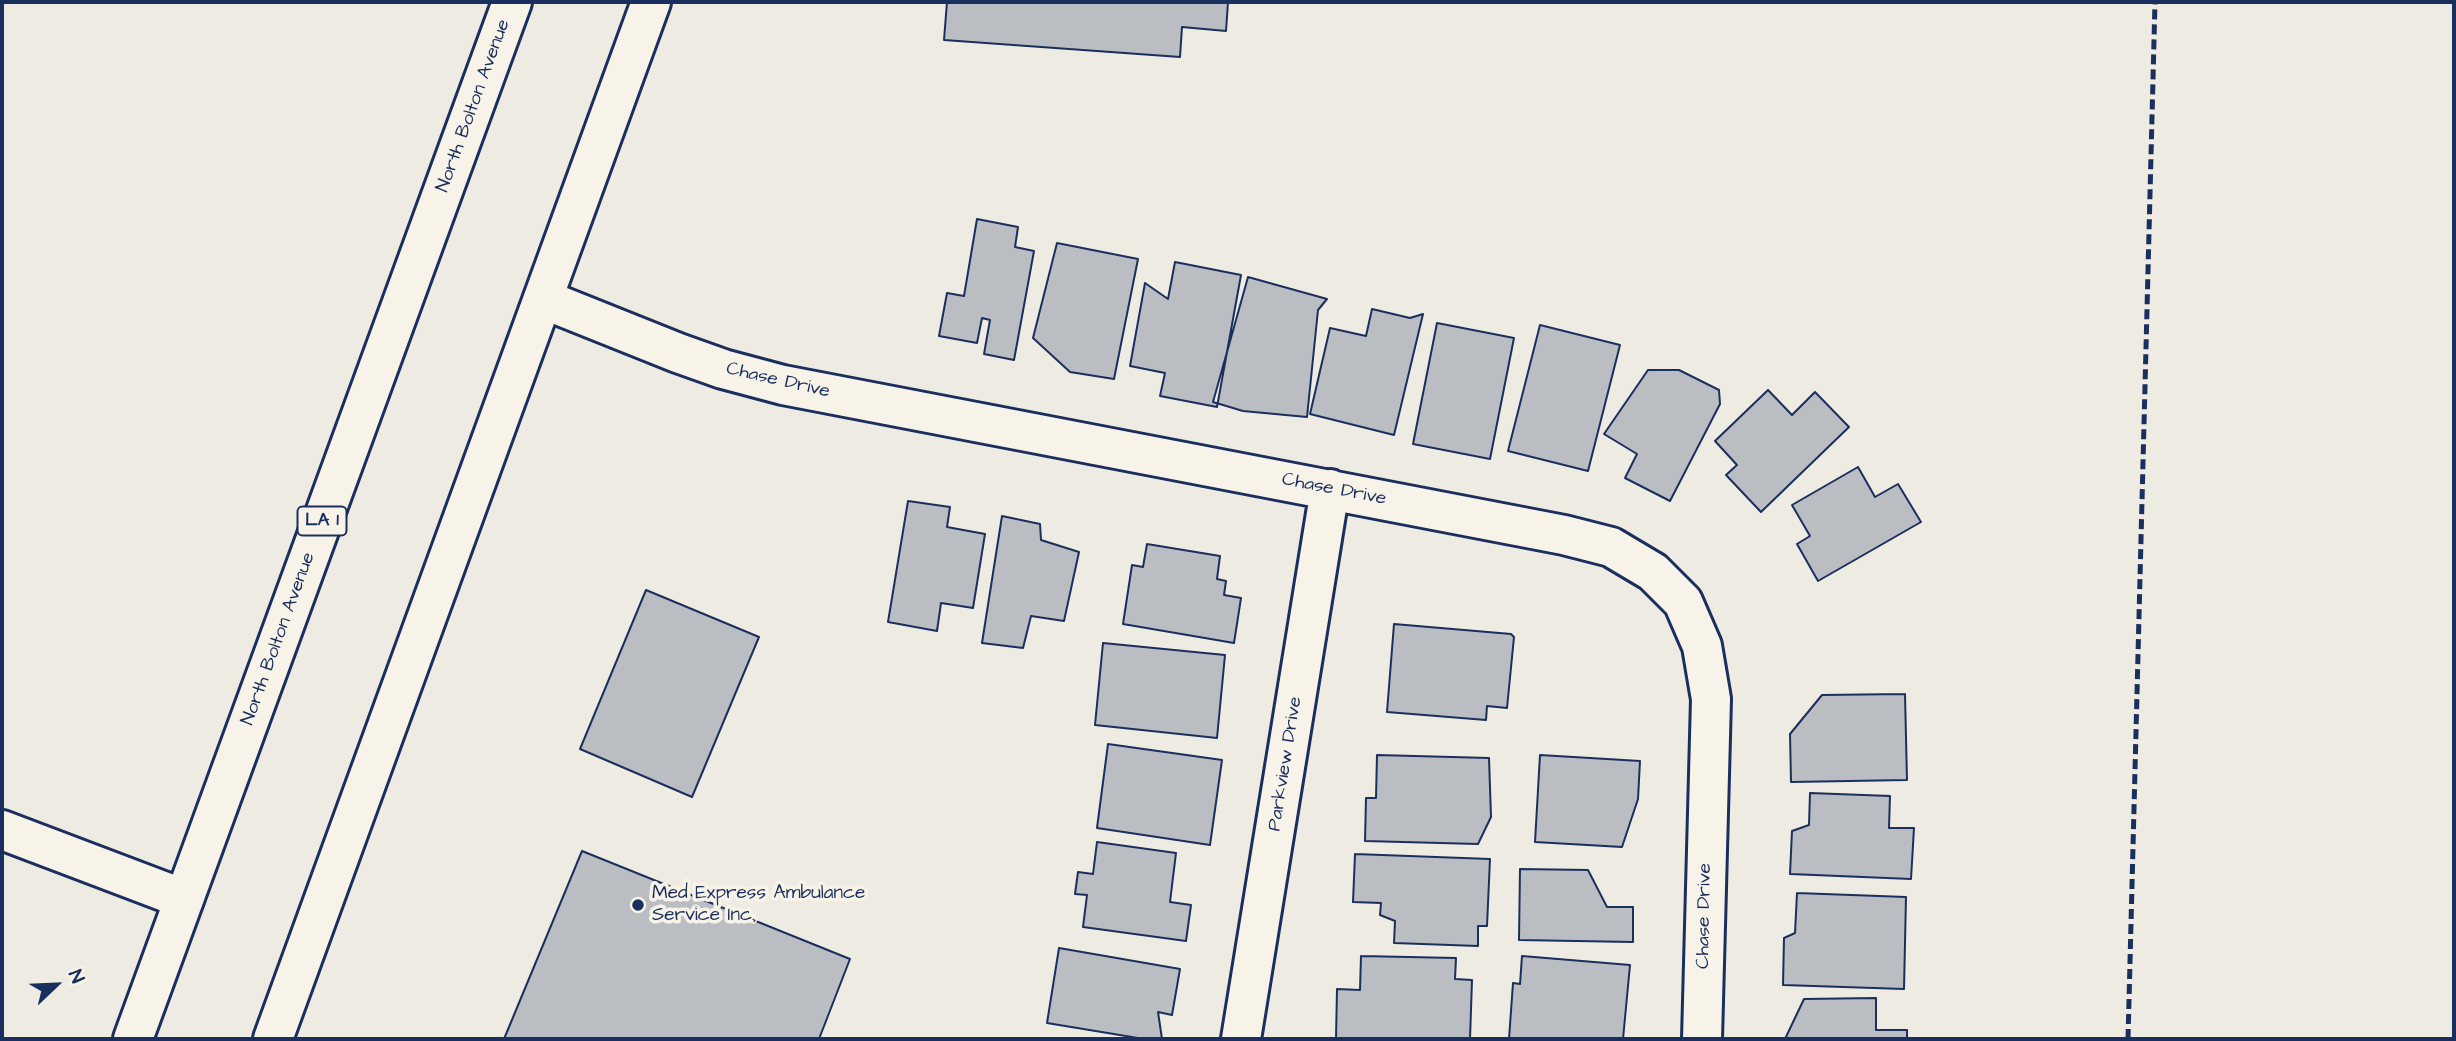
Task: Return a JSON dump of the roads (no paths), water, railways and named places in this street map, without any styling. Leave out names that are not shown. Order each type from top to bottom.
[{"type":"main road","name":"North Bolton Avenue","points":[[133,1039],[512,2]]},
{"type":"main road","points":[[273,1039],[651,2]]},
{"type":"main road","name":"Chase Drive","points":[[543,299],[678,353],[723,369],[783,385],[1564,535],[1611,547],[1653,572],[1683,602],[1702,646],[1711,699],[1702,1039]]},
{"type":"main road","name":"Parkview Drive","points":[[1241,1039],[1330,489]]},
{"type":"main road","points":[[2,830],[184,899]]},
{"type":"railway","points":[[2128,1039],[2155,2]]},
{"type":"place","name":"Med Express Ambulance Service Inc.","points":[[638,905]]}]
